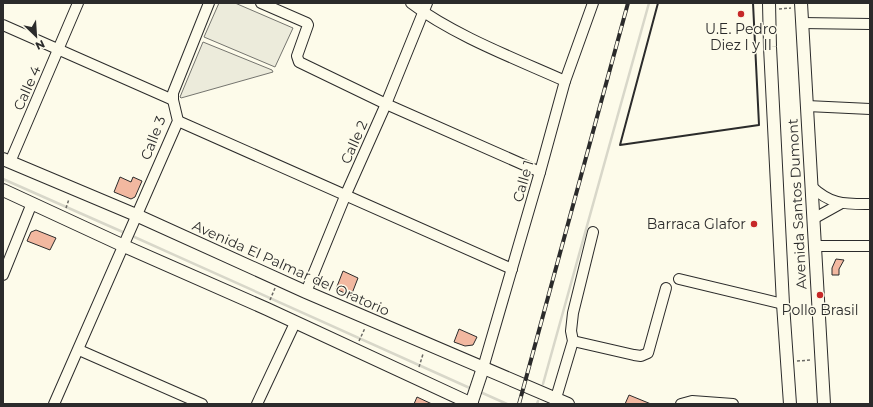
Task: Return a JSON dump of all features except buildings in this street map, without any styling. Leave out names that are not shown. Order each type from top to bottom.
[{"type":"main road","name":"Avenida Santos Dumont","points":[[769,6],[782,304],[790,404]]},
{"type":"main road","name":"Avenida Santos Dumont","points":[[801,6],[824,404]]},
{"type":"main road","name":"Avenida El Palmar del Oratorio","points":[[7,160],[134,220],[556,398],[567,404]]},
{"type":"main road","points":[[3,190],[125,243],[295,323],[471,402],[483,368]]},
{"type":"street","name":"Calle 4","points":[[7,160],[59,49],[78,3]]},
{"type":"street","name":"Calle 3","points":[[54,404],[79,350],[178,121],[173,100],[173,93],[209,3]]},
{"type":"street","points":[[261,3],[307,23],[297,56],[299,62],[386,104],[540,172]]},
{"type":"street","points":[[411,3],[425,8],[482,44],[564,81]]},
{"type":"street","name":"Calle 1","points":[[483,368],[540,172],[564,81],[593,3]]},
{"type":"street","name":"Calle 2","points":[[306,292],[425,8]]},
{"type":"street","points":[[802,23],[870,24]]},
{"type":"street","points":[[3,26],[59,49],[173,100]]},
{"type":"street","points":[[807,106],[870,109]]},
{"type":"street","points":[[178,121],[346,194],[512,269]]},
{"type":"street","points":[[812,186],[820,194],[840,204],[870,204]]},
{"type":"street","points":[[3,275],[32,203]]},
{"type":"street","points":[[813,219],[840,204]]},
{"type":"street","points":[[556,398],[573,341],[571,331],[573,313],[592,232]]},
{"type":"street","points":[[815,246],[870,246]]},
{"type":"street","points":[[679,279],[782,304]]},
{"type":"street","points":[[573,341],[634,356],[641,356],[648,353],[666,288]]},
{"type":"street","points":[[257,404],[295,323]]},
{"type":"street","points":[[79,350],[202,404]]},
{"type":"street","points":[[681,404],[733,404]]},
{"type":"path","points":[[769,6],[801,6]]},
{"type":"path","points":[[64,212],[70,198]]},
{"type":"path","points":[[268,304],[275,289]]},
{"type":"path","points":[[358,344],[364,332]]},
{"type":"path","points":[[417,372],[422,359]]},
{"type":"path","points":[[796,361],[810,360]]},
{"type":"shaded area","points":[[219,3],[235,3],[293,28],[275,67],[204,37]]},
{"type":"shaded area","points":[[203,42],[272,70],[273,72],[181,98],[180,97]]},
{"type":"waterway","points":[[543,384],[649,3]]},
{"type":"waterway","points":[[3,179],[125,233]]},
{"type":"waterway","points":[[130,235],[472,389]]},
{"type":"waterway","points":[[478,391],[507,404]]},
{"type":"railway","points":[[519,404],[628,3]]},
{"type":"wall","points":[[658,3],[620,145],[759,125],[753,3]]},
{"type":"place","name":"U.E. Pedro Diez I y II","points":[[741,14]]},
{"type":"place","name":"Barraca Glafor","points":[[754,224]]},
{"type":"place","name":"Pollo Brasil","points":[[820,295]]}]
